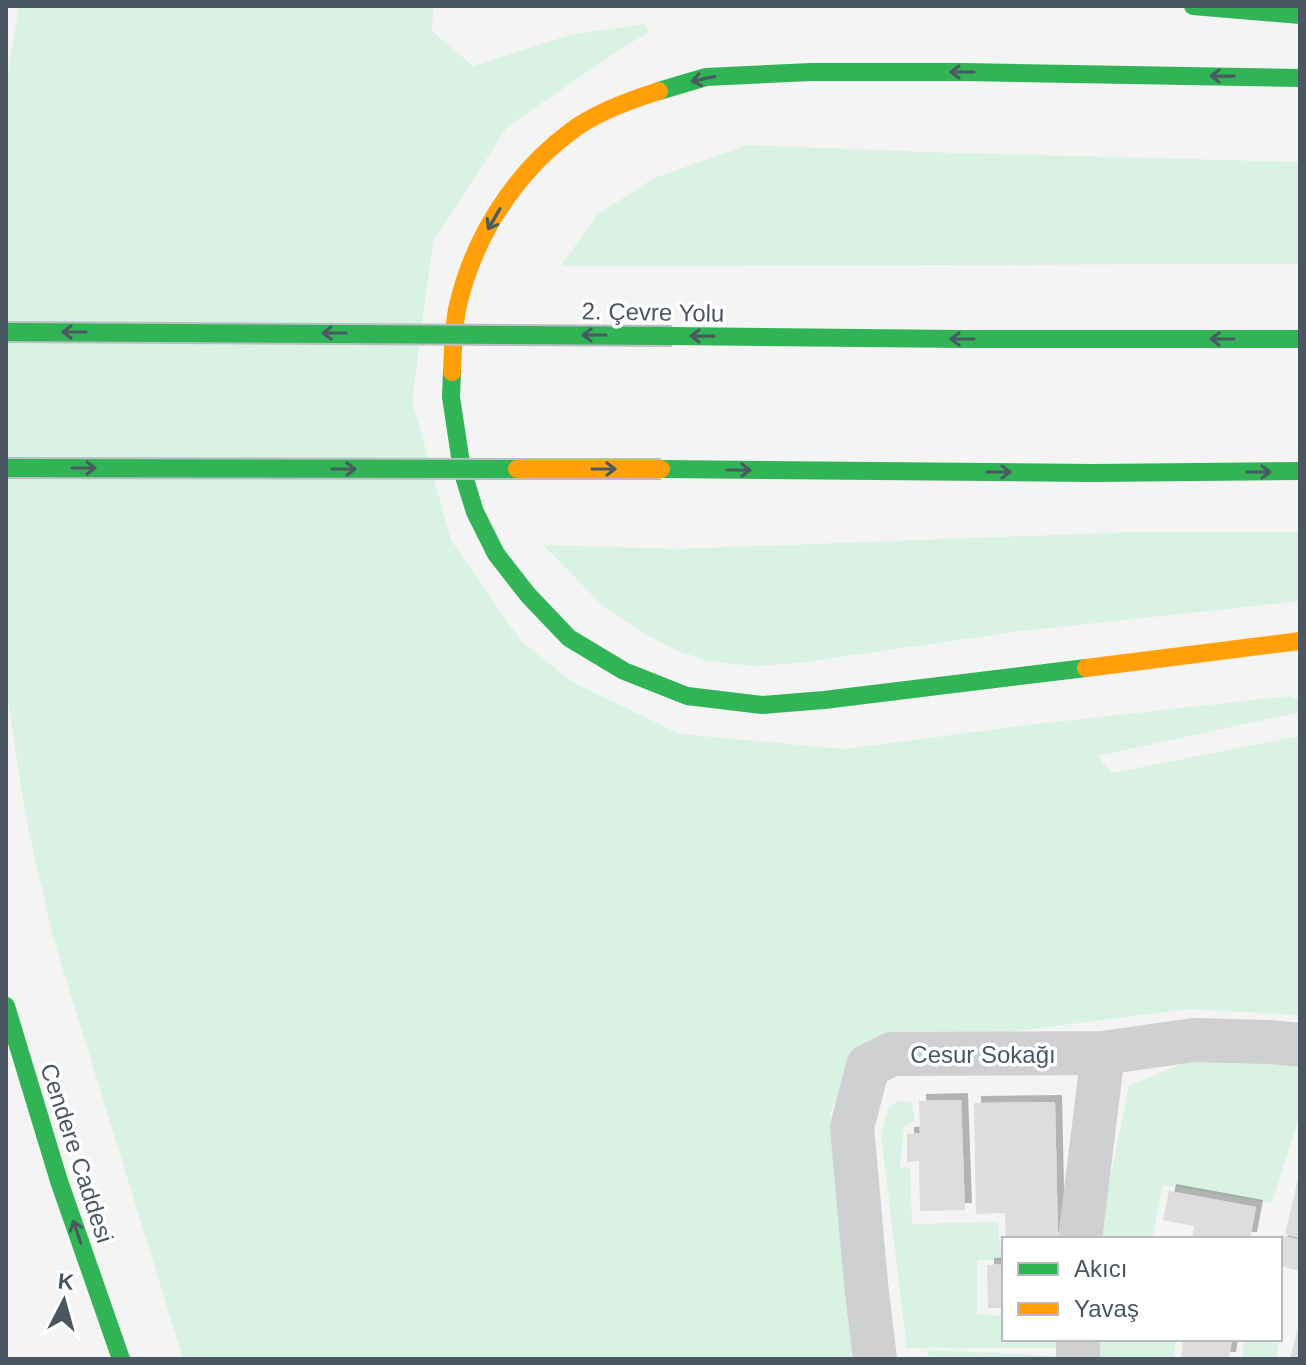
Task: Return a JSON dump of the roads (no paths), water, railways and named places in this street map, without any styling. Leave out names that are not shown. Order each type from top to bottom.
[{"type":"main road","points":[[1193,6],[1300,15]]},
{"type":"main road","points":[[1300,78],[811,72],[706,77],[627,101],[571,131],[531,166],[497,211],[473,257],[458,306],[451,397],[462,470],[475,512],[496,554],[528,595],[569,638],[624,671],[687,696],[762,705],[824,700],[1300,641]]},
{"type":"main road","name":"2. Çevre Yolu","points":[[6,332],[1300,339]]},
{"type":"main road","points":[[6,468],[1093,473],[1300,471]]},
{"type":"main road","name":"Cendere Caddesi","points":[[6,1006],[59,1181],[121,1359]]},
{"type":"street","name":"Cesur Sokağı","points":[[875,1359],[852,1127],[868,1066],[892,1054],[1103,1053],[1194,1040],[1300,1045]]},
{"type":"street","points":[[1080,1237],[1103,1053]]}]
